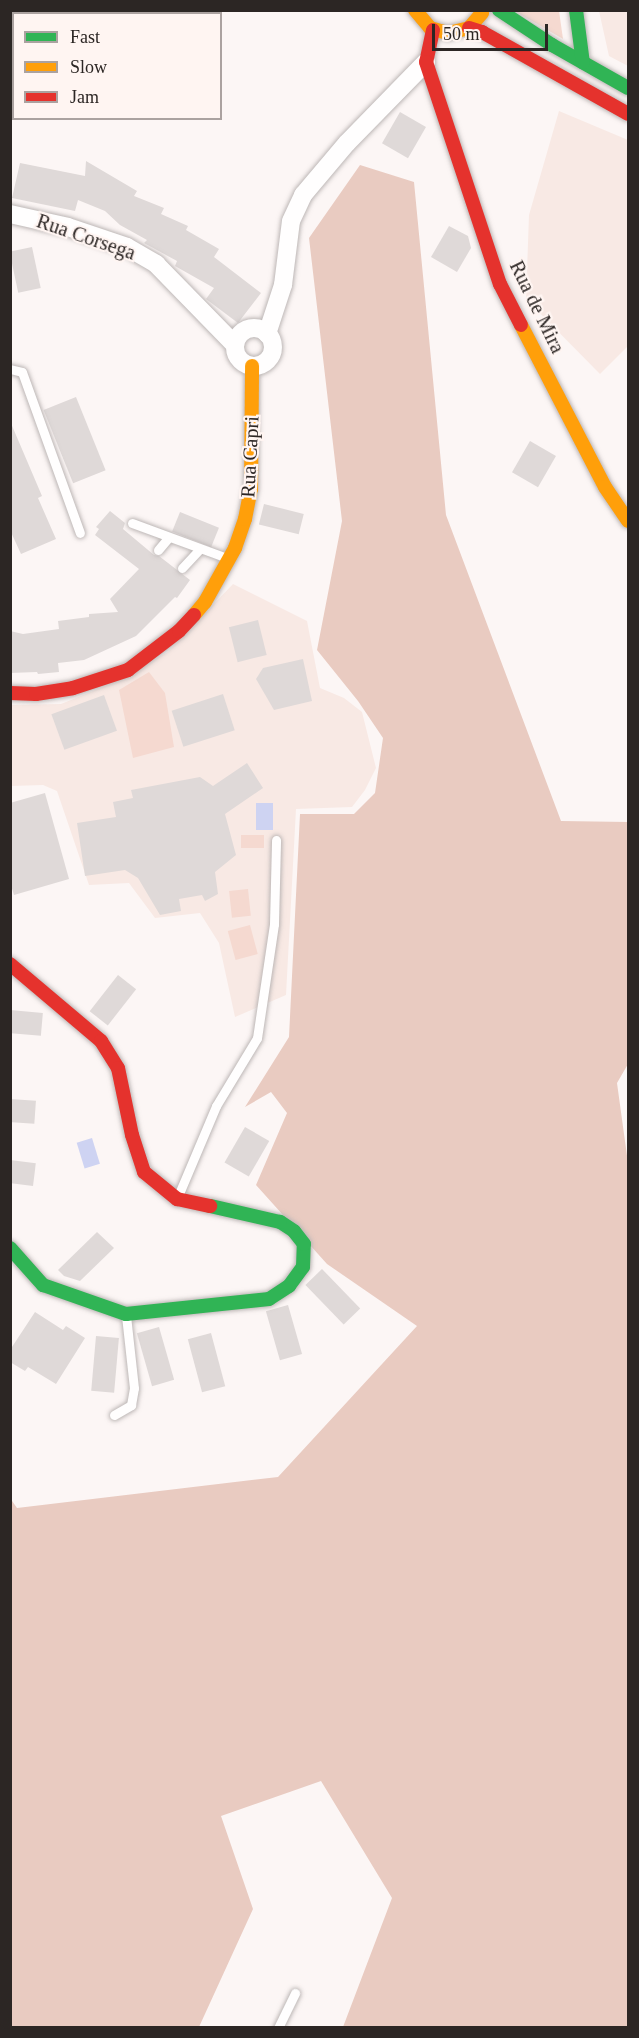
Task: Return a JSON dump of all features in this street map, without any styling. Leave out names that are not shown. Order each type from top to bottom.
[{"type":"street","points":[[415,10],[423,22],[434,30],[448,33],[469,28],[482,32],[628,114]]},
{"type":"street","points":[[469,28],[483,10]]},
{"type":"street","points":[[499,10],[628,88]]},
{"type":"street","points":[[576,10],[584,63]]},
{"type":"street","points":[[267,334],[283,285],[291,221],[303,195],[347,143],[426,62],[434,30]]},
{"type":"street","name":"Rua de Mira","points":[[426,62],[500,284],[605,487],[628,521]]},
{"type":"street","name":"Rua Corsega","points":[[10,213],[68,227],[137,253],[156,264],[235,345]]},
{"type":"street","points":[[248,329],[262,330],[267,334],[273,346],[272,353],[266,362],[252,366],[237,357],[235,345],[240,335],[248,329]]},
{"type":"street","name":"Rua Capri","points":[[10,693],[36,694],[73,688],[128,670],[179,631],[205,602],[229,558],[245,519],[251,489],[252,366]]},
{"type":"street","points":[[10,964],[101,1041],[118,1068],[132,1135],[144,1172],[177,1199],[280,1222],[294,1231],[304,1244],[303,1267],[289,1286],[269,1299],[126,1314],[43,1285],[10,1248]]},
{"type":"lane","points":[[10,369],[22,372],[80,533]]},
{"type":"lane","points":[[132,523],[168,538],[229,558]]},
{"type":"lane","points":[[158,550],[168,538]]},
{"type":"lane","points":[[182,568],[200,549]]},
{"type":"lane","points":[[177,1199],[216,1106],[257,1038],[274,924],[276,840]]},
{"type":"lane","points":[[114,1415],[131,1405],[134,1388],[126,1314]]},
{"type":"lane","points":[[278,2028],[295,1993]]},
{"type":"shaded area","points":[[515,11],[559,11],[563,39]]},
{"type":"shaded area","points":[[599,11],[628,11],[628,66],[609,56]]},
{"type":"shaded area","points":[[559,111],[628,140],[628,346],[600,374],[526,299],[529,215]]},
{"type":"shaded area","points":[[360,165],[414,182],[446,515],[561,821],[628,822],[628,1064],[617,1083],[628,1163],[628,2027],[343,2027],[392,1898],[321,1781],[221,1816],[253,1909],[199,2027],[11,2027],[10,1498],[17,1508],[278,1477],[417,1326],[327,1264],[256,1185],[287,1113],[271,1092],[245,1107],[289,1037],[300,814],[354,814],[375,793],[383,738],[358,701],[317,650],[342,521],[309,238]]},
{"type":"shaded area","points":[[233,584],[307,621],[320,688],[344,698],[362,712],[376,768],[365,790],[352,807],[296,809],[286,995],[235,1017],[219,943],[200,913],[155,918],[129,883],[89,885],[57,791],[43,785],[11,786],[10,705],[61,704],[113,683],[168,652]]},
{"type":"shaded area","points":[[149,672],[165,693],[174,747],[133,758],[119,690]]},
{"type":"shaded area","points":[[241,835],[264,835],[264,848],[241,848]]},
{"type":"shaded area","points":[[248,889],[251,916],[232,918],[229,891]]},
{"type":"shaded area","points":[[250,925],[258,954],[236,960],[228,931]]},
{"type":"water","points":[[256,803],[273,803],[273,830],[256,830]]},
{"type":"water","points":[[92,1138],[100,1164],[85,1168],[77,1143]]},
{"type":"building","points":[[400,112],[426,127],[408,158],[382,143]]},
{"type":"building","points":[[86,161],[137,191],[134,196],[164,208],[161,214],[188,226],[186,230],[219,249],[214,257],[261,293],[238,323],[206,299],[214,288],[175,266],[177,261],[144,243],[147,240],[120,225],[105,211],[78,200],[75,211],[12,198],[20,163],[85,176]]},
{"type":"building","points":[[449,226],[468,236],[471,248],[457,272],[431,257]]},
{"type":"building","points":[[32,247],[41,288],[18,293],[10,252]]},
{"type":"building","points":[[76,397],[106,470],[73,483],[44,410]]},
{"type":"building","points":[[10,421],[42,496],[38,498],[56,539],[21,554],[10,530]]},
{"type":"building","points":[[530,441],[556,456],[538,487],[512,472]]},
{"type":"building","points":[[264,504],[304,514],[299,534],[259,524]]},
{"type":"building","points":[[110,511],[125,523],[123,529],[154,555],[159,556],[190,580],[177,598],[175,597],[136,636],[84,660],[58,663],[59,672],[10,673],[10,631],[23,634],[59,629],[58,621],[89,617],[89,614],[118,612],[110,599],[139,569],[95,535],[99,529],[96,527]]},
{"type":"building","points":[[180,512],[219,528],[211,547],[172,531]]},
{"type":"building","points":[[258,620],[267,655],[238,662],[229,627]]},
{"type":"building","points":[[303,659],[312,701],[274,710],[256,679],[263,668]]},
{"type":"building","points":[[223,694],[235,730],[183,747],[172,711]]},
{"type":"building","points":[[104,695],[117,731],[64,750],[51,714]]},
{"type":"building","points":[[247,763],[263,788],[225,814],[236,855],[215,872],[218,894],[205,901],[202,895],[179,899],[181,911],[160,915],[138,878],[125,870],[85,876],[77,823],[116,817],[113,802],[133,798],[131,790],[200,777],[213,786]]},
{"type":"building","points":[[45,793],[69,879],[14,895],[10,882],[10,803]]},
{"type":"building","points":[[118,975],[136,989],[108,1025],[90,1011]]},
{"type":"building","points":[[10,1010],[43,1013],[41,1036],[10,1033]]},
{"type":"building","points":[[10,1099],[36,1101],[34,1124],[10,1122]]},
{"type":"building","points":[[245,1127],[269,1141],[249,1177],[224,1163]]},
{"type":"building","points":[[10,1160],[36,1163],[33,1186],[10,1183]]},
{"type":"building","points":[[97,1232],[114,1248],[80,1281],[64,1276],[58,1270]]},
{"type":"building","points":[[322,1269],[360,1309],[344,1325],[305,1285]]},
{"type":"building","points":[[288,1305],[302,1354],[280,1360],[266,1311]]},
{"type":"building","points":[[35,1312],[63,1330],[66,1326],[85,1338],[56,1384],[28,1367],[25,1371],[10,1362],[10,1350]]},
{"type":"building","points":[[159,1327],[174,1380],[152,1386],[137,1333]]},
{"type":"building","points":[[211,1333],[225,1386],[202,1392],[188,1339]]},
{"type":"building","points":[[96,1336],[119,1338],[114,1393],[91,1391]]},
{"type":"traffic: fast","points":[[499,10],[552,45],[628,88]]},
{"type":"traffic: fast","points":[[576,10],[583,63]]},
{"type":"traffic: fast","points":[[10,1248],[43,1285],[126,1314],[269,1299],[289,1286],[303,1267],[304,1244],[294,1231],[280,1222],[210,1206]]},
{"type":"traffic: slow","points":[[415,10],[430,28],[448,33],[469,28],[482,13]]},
{"type":"traffic: slow","points":[[521,325],[605,487],[628,521]]},
{"type":"traffic: slow","points":[[194,615],[205,602],[235,548],[245,519],[251,489],[252,366]]},
{"type":"traffic: jam","points":[[469,28],[482,32],[628,114]]},
{"type":"traffic: jam","points":[[433,30],[426,62],[500,284],[521,325]]},
{"type":"traffic: jam","points":[[10,693],[36,694],[73,688],[128,670],[179,631],[194,615]]},
{"type":"traffic: jam","points":[[10,964],[101,1041],[118,1068],[132,1135],[144,1172],[177,1199],[210,1206]]}]
